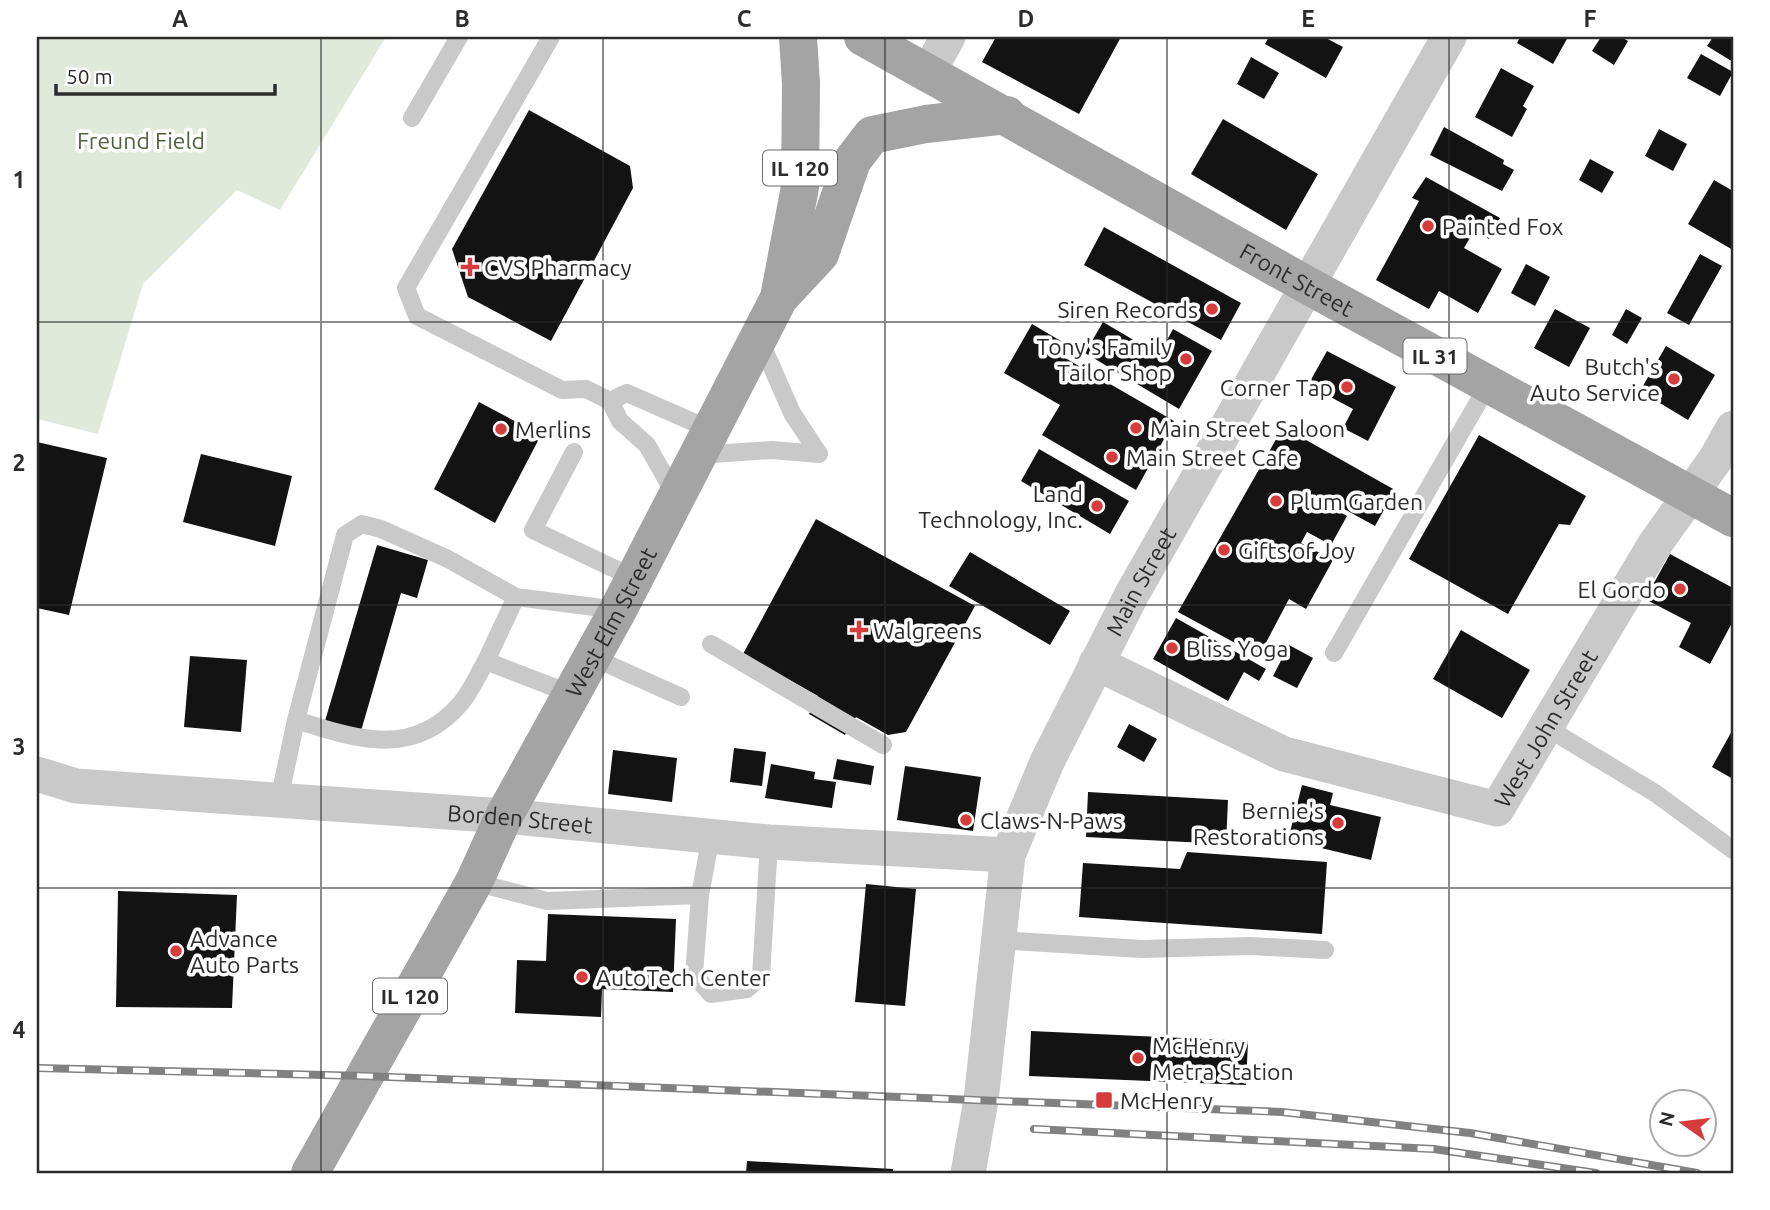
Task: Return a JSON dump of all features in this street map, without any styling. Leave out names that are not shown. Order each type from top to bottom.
[{"type":"main road","name":"West Elm Street","points":[[310,1173],[474,882],[504,816],[626,594],[779,298],[800,187],[802,84],[798,37]]},
{"type":"main road","name":"Front Street","points":[[863,37],[929,71],[1307,285],[1733,518]]},
{"type":"main road","points":[[779,298],[820,254],[852,161],[872,135],[926,124],[1007,115]]},
{"type":"street","points":[[929,71],[948,37]]},
{"type":"street","name":"Main Street","points":[[968,1173],[981,1100],[1007,855],[1047,762],[1132,594],[1449,37]]},
{"type":"street","name":"West John Street","points":[[1096,663],[1284,754],[1497,809],[1544,726],[1655,544],[1690,496],[1733,428]]},
{"type":"street","name":"Borden Street","points":[[37,774],[76,786],[504,816],[769,842],[1007,855]]},
{"type":"lane","points":[[412,118],[459,37]]},
{"type":"lane","points":[[551,37],[406,288],[417,316],[562,390],[586,390],[610,401],[620,421],[648,444],[676,496]]},
{"type":"lane","points":[[610,401],[627,393],[705,443],[820,454],[792,413],[760,339]]},
{"type":"lane","points":[[1334,653],[1488,385]]},
{"type":"lane","points":[[574,452],[533,530],[626,594]]},
{"type":"lane","points":[[279,800],[296,720],[345,535],[362,524],[381,529],[448,559],[516,597],[626,594]]},
{"type":"lane","points":[[296,720],[345,736],[392,740],[414,738],[446,719],[463,702],[516,597]]},
{"type":"lane","points":[[711,644],[883,744]]},
{"type":"lane","points":[[592,657],[681,697]]},
{"type":"lane","points":[[486,661],[571,694]]},
{"type":"lane","points":[[1544,726],[1655,793],[1733,850]]},
{"type":"lane","points":[[711,836],[700,895],[694,975],[711,994],[747,989],[761,977],[769,842]]},
{"type":"lane","points":[[474,882],[547,901],[700,895]]},
{"type":"lane","points":[[998,940],[1142,949],[1250,946],[1325,950]]},
{"type":"green space","name":"Freund Field","points":[[37,37],[386,37],[280,210],[237,190],[143,284],[98,434],[37,419]]},
{"type":"building","points":[[996,37],[1121,37],[1079,114],[982,62]]},
{"type":"building","points":[[1269,37],[1324,37],[1343,47],[1326,78],[1265,44]]},
{"type":"building","points":[[1520,37],[1568,37],[1553,64],[1517,43]]},
{"type":"building","points":[[1601,37],[1621,37],[1628,41],[1614,65],[1592,51]]},
{"type":"building","points":[[1713,37],[1733,37],[1733,62],[1707,46]]},
{"type":"building","points":[[1701,54],[1733,72],[1720,96],[1687,78]]},
{"type":"building","points":[[1251,57],[1279,73],[1264,99],[1237,84]]},
{"type":"building","points":[[1501,68],[1534,86],[1523,106],[1527,109],[1512,137],[1475,117]]},
{"type":"building","name":"CVS Pharmacy","points":[[529,110],[630,166],[633,188],[551,341],[468,297],[452,249]]},
{"type":"building","points":[[1223,119],[1318,174],[1286,230],[1191,174]]},
{"type":"building","points":[[1444,127],[1504,160],[1503,164],[1514,170],[1502,191],[1430,155]]},
{"type":"building","points":[[1659,129],[1687,144],[1673,171],[1645,156]]},
{"type":"building","points":[[1590,159],[1614,172],[1602,193],[1579,180]]},
{"type":"building","points":[[1426,177],[1500,218],[1489,239],[1474,231],[1464,248],[1502,269],[1478,313],[1439,291],[1429,309],[1376,280],[1419,201],[1412,198]]},
{"type":"building","points":[[1714,180],[1733,191],[1733,250],[1688,224]]},
{"type":"building","points":[[1104,227],[1241,303],[1221,340],[1084,265]]},
{"type":"building","points":[[1700,254],[1722,266],[1689,325],[1667,313]]},
{"type":"building","points":[[1526,264],[1550,277],[1535,306],[1511,293]]},
{"type":"building","points":[[1555,309],[1590,328],[1569,367],[1534,348]]},
{"type":"building","points":[[1626,309],[1642,318],[1627,344],[1612,335]]},
{"type":"building","points":[[1103,322],[1159,355],[1173,329],[1212,351],[1179,409],[1085,353]]},
{"type":"building","points":[[1032,324],[1066,344],[1060,355],[1174,421],[1136,490],[1042,435],[1060,405],[1004,373]]},
{"type":"building","points":[[1666,346],[1715,375],[1688,420],[1640,391]]},
{"type":"building","points":[[1327,351],[1396,387],[1368,441],[1343,428],[1353,409],[1308,385]]},
{"type":"building","points":[[479,402],[541,435],[495,523],[434,489]]},
{"type":"building","points":[[1283,427],[1395,490],[1375,526],[1326,499],[1324,503],[1347,516],[1331,545],[1307,532],[1301,543],[1333,560],[1306,609],[1289,599],[1259,656],[1178,612]]},
{"type":"building","points":[[1479,435],[1586,496],[1570,525],[1559,524],[1508,614],[1409,559]]},
{"type":"building","points":[[37,442],[107,458],[69,615],[37,608]]},
{"type":"building","points":[[1039,449],[1129,501],[1110,534],[1021,481]]},
{"type":"building","points":[[201,454],[292,476],[275,546],[183,522]]},
{"type":"building","name":"Walgreens","points":[[816,519],[975,606],[906,732],[888,735],[856,717],[845,735],[809,714],[818,696],[743,654]]},
{"type":"building","points":[[377,545],[428,560],[417,598],[401,593],[361,731],[325,721]]},
{"type":"building","points":[[970,552],[1070,611],[1050,645],[949,586]]},
{"type":"building","points":[[1670,554],[1733,588],[1733,621],[1710,664],[1679,647],[1691,623],[1645,599]]},
{"type":"building","points":[[1176,618],[1266,669],[1259,681],[1244,672],[1228,701],[1153,659]]},
{"type":"building","points":[[1461,630],[1530,670],[1502,718],[1433,679]]},
{"type":"building","points":[[1289,645],[1313,658],[1297,688],[1273,676]]},
{"type":"building","points":[[190,656],[247,660],[241,732],[184,727]]},
{"type":"building","points":[[1129,724],[1157,739],[1144,762],[1117,747]]},
{"type":"building","points":[[1733,729],[1733,779],[1712,767]]},
{"type":"building","points":[[734,748],[766,752],[762,786],[730,782]]},
{"type":"building","points":[[613,750],[677,758],[672,802],[608,794]]},
{"type":"building","points":[[837,759],[874,766],[871,785],[833,779]]},
{"type":"building","points":[[771,764],[815,772],[814,779],[836,782],[832,808],[765,798]]},
{"type":"building","points":[[905,766],[981,777],[973,831],[897,820]]},
{"type":"building","points":[[1302,785],[1333,793],[1330,805],[1381,817],[1371,860],[1288,840]]},
{"type":"building","points":[[1088,792],[1228,800],[1226,844],[1086,837]]},
{"type":"building","points":[[1187,852],[1327,862],[1322,934],[1079,917],[1083,863],[1180,869]]},
{"type":"building","points":[[866,884],[916,889],[905,1006],[855,1002]]},
{"type":"building","name":"Advance Auto Parts","points":[[118,891],[237,895],[232,1008],[116,1007]]},
{"type":"building","points":[[548,914],[676,919],[673,992],[602,989],[601,1017],[515,1013],[517,960],[546,961]]},
{"type":"building","name":"McHenry Metra Station","points":[[1031,1031],[1248,1041],[1246,1085],[1029,1076]]},
{"type":"building","points":[[747,1161],[893,1169],[893,1173],[746,1173]]},
{"type":"railway","points":[[37,1068],[364,1076],[1282,1112],[1470,1133],[1697,1173]]},
{"type":"railway","points":[[1034,1129],[1434,1149],[1596,1173]]},
{"type":"place","name":"Painted Fox","points":[[1428,226]]},
{"type":"place","name":"CVS Pharmacy","points":[[470,267]]},
{"type":"place","name":"Siren Records","points":[[1212,309]]},
{"type":"place","name":"Tony's Family Tailor Shop","points":[[1186,359]]},
{"type":"place","name":"Butch's Auto Service","points":[[1674,379]]},
{"type":"place","name":"Corner Tap","points":[[1347,387]]},
{"type":"place","name":"Main Street Saloon","points":[[1136,428]]},
{"type":"place","name":"Merlins","points":[[501,429]]},
{"type":"place","name":"Main Street Cafe","points":[[1112,457]]},
{"type":"place","name":"Plum Garden","points":[[1276,501]]},
{"type":"place","name":"Land Technology, Inc.","points":[[1097,506]]},
{"type":"place","name":"Gifts of Joy","points":[[1224,550]]},
{"type":"place","name":"El Gordo","points":[[1680,589]]},
{"type":"place","name":"Walgreens","points":[[859,630]]},
{"type":"place","name":"Bliss Yoga","points":[[1172,648]]},
{"type":"place","name":"Claws-N-Paws","points":[[966,820]]},
{"type":"place","name":"Bernie's Restorations","points":[[1338,823]]},
{"type":"place","name":"Advance Auto Parts","points":[[176,951]]},
{"type":"place","name":"AutoTech Center","points":[[582,977]]},
{"type":"place","name":"McHenry Metra Station","points":[[1138,1058]]},
{"type":"place","name":"McHenry","points":[[1104,1100]]}]
